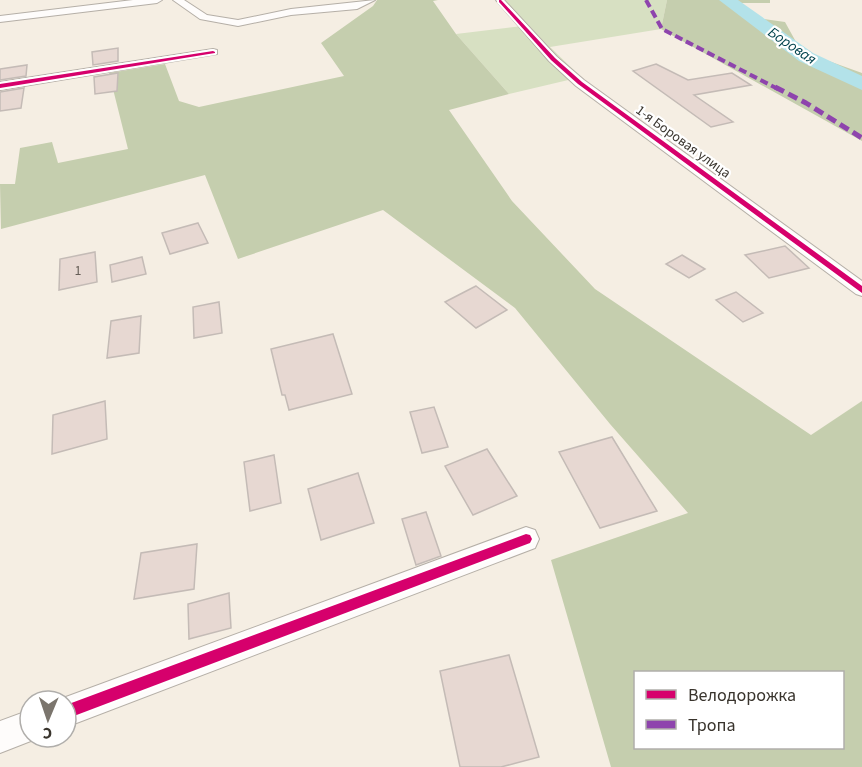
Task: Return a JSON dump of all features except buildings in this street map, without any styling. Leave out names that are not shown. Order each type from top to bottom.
[{"type":"street","points":[[0,19],[157,0]]},
{"type":"street","points":[[178,0],[204,17],[238,24],[291,12],[357,6],[370,0]]},
{"type":"street","name":"1-я Боровая улица","points":[[500,1],[553,59],[580,82],[862,290]]},
{"type":"street","points":[[0,86],[213,52]]},
{"type":"street","points":[[78,707],[526,539]]},
{"type":"street","points":[[0,737],[18,730]]},
{"type":"green space","points":[[377,0],[438,0],[433,1],[456,34],[509,94],[449,110],[512,201],[595,289],[811,435],[862,401],[862,767],[611,767],[551,560],[688,513],[610,424],[515,308],[383,210],[238,259],[205,175],[1,229],[0,184],[15,184],[20,148],[52,142],[58,163],[128,149],[109,73],[165,64],[179,101],[199,107],[344,76],[321,43],[373,6]]},
{"type":"green space","points":[[499,0],[667,0],[661,29],[550,47],[581,77],[509,94],[456,34],[522,26]]},
{"type":"green space","points":[[667,0],[770,0],[770,3],[734,3],[750,17],[785,22],[801,51],[862,73],[862,141],[661,29]]},
{"type":"waterway","name":"Боровая","points":[[727,0],[806,57],[862,84]]},
{"type":"marked path","points":[[646,0],[662,29],[806,103],[862,138]]},
{"type":"cycle path","points":[[500,1],[553,59],[580,83],[862,290]]},
{"type":"cycle path","points":[[0,86],[213,52]]},
{"type":"cycle path","points":[[78,707],[526,539]]}]
